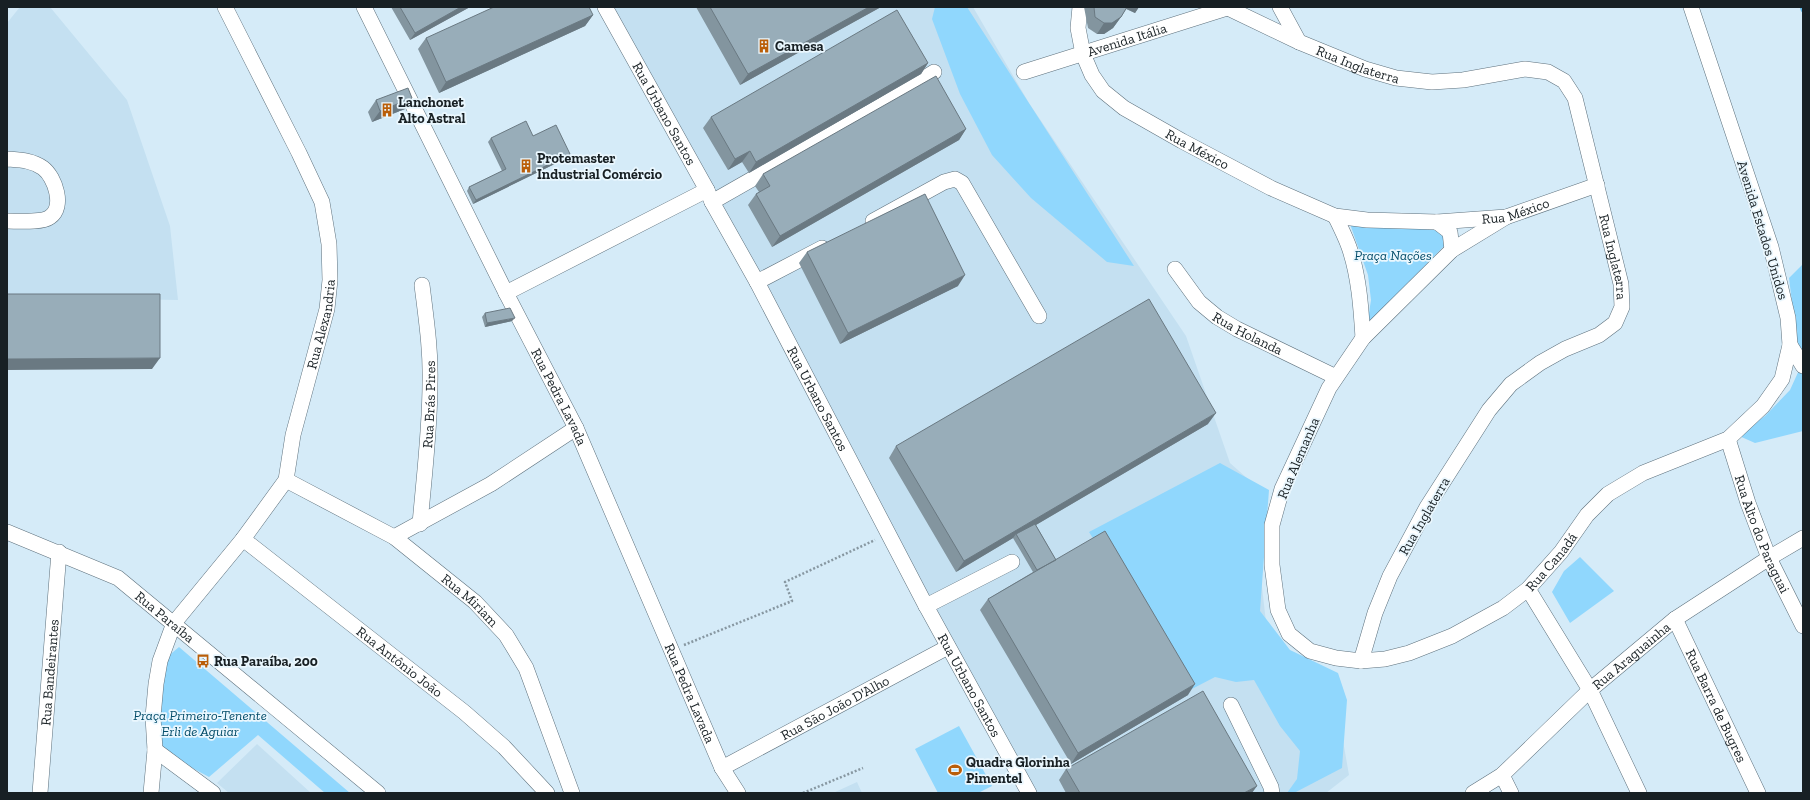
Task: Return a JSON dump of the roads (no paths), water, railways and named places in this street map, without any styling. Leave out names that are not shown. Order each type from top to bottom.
[{"type":"street","name":"Rua Alexandria","points":[[151,793],[155,750],[153,717],[160,661],[174,624],[244,539],[286,480],[293,435],[327,309],[330,280],[330,244],[322,202],[299,153],[225,7]]},
{"type":"street","name":"Rua Pedra Lavada","points":[[364,7],[506,293],[576,428],[670,651],[722,768],[738,793]]},
{"type":"street","name":"Rua Urbano Santos","points":[[604,7],[757,282],[926,606],[1029,793]]},
{"type":"street","name":"Rua México","points":[[1080,7],[1078,28],[1084,54],[1092,75],[1102,91],[1124,108],[1271,188],[1335,216],[1367,220],[1437,222],[1506,217],[1597,184]]},
{"type":"street","name":"Avenida Itália","points":[[1024,72],[1229,7]]},
{"type":"street","name":"Rua Inglaterra","points":[[1229,7],[1299,42],[1365,69],[1396,78],[1432,82],[1463,80],[1525,69],[1548,72],[1564,80],[1575,98],[1621,284],[1622,307],[1615,323],[1598,335],[1565,349],[1540,363],[1511,384],[1489,410],[1427,507],[1390,576],[1375,613],[1361,661]]},
{"type":"street","name":"Rua Inglaterra","points":[[1280,7],[1299,42]]},
{"type":"street","name":"Avenida Estados Unidos","points":[[1691,7],[1771,247],[1788,318],[1790,345],[1782,379],[1763,406],[1728,439]]},
{"type":"street","points":[[506,293],[710,196],[882,105],[934,72]]},
{"type":"street","points":[[7,159],[32,162],[44,169],[53,181],[58,198],[56,211],[49,218],[39,221],[7,222]]},
{"type":"street","points":[[860,227],[944,182],[955,179],[962,183],[1038,316]]},
{"type":"street","points":[[1335,216],[1349,247],[1356,270],[1363,338]]},
{"type":"street","name":"Rua Alemanha","points":[[1361,661],[1336,658],[1310,650],[1289,634],[1278,610],[1272,565],[1272,525],[1282,489],[1328,388],[1363,338],[1452,250],[1506,217]]},
{"type":"street","points":[[1437,222],[1450,232],[1452,239],[1452,250]]},
{"type":"street","points":[[757,282],[832,242]]},
{"type":"street","name":"Rua Holanda","points":[[1175,269],[1199,302],[1217,317],[1237,329],[1336,377]]},
{"type":"street","name":"Rua Brás Pires","points":[[420,524],[428,440],[430,382],[428,330],[422,285]]},
{"type":"street","points":[[1790,345],[1803,366]]},
{"type":"street","points":[[394,537],[491,484],[576,428]]},
{"type":"street","name":"Rua Canadá","points":[[1361,661],[1385,659],[1409,653],[1452,636],[1503,608],[1528,589],[1561,552],[1587,515],[1608,494],[1643,473],[1728,439]]},
{"type":"street","name":"Rua Alto do Paraguai","points":[[1728,439],[1748,503],[1769,558],[1803,626]]},
{"type":"street","name":"Rua Miriam","points":[[286,480],[394,537],[475,602],[506,635],[526,668],[572,793]]},
{"type":"street","name":"Rua Paraíba","points":[[7,532],[59,552],[118,578],[378,793]]},
{"type":"street","name":"Rua Araguainha","points":[[1473,793],[1502,775],[1590,690],[1675,619],[1769,558],[1803,538]]},
{"type":"street","name":"Rua Antônio João","points":[[244,539],[464,712],[504,747],[547,793]]},
{"type":"street","name":"Rua Bandeirantes","points":[[40,793],[59,552]]},
{"type":"street","points":[[926,606],[1012,562]]},
{"type":"street","points":[[1528,589],[1590,690],[1639,793]]},
{"type":"street","name":"Rua Barra de Bugres","points":[[1675,619],[1758,793]]},
{"type":"street","name":"Rua São João D'Alho","points":[[722,768],[948,647]]},
{"type":"street","points":[[1231,705],[1271,786],[1272,793]]},
{"type":"street","points":[[155,750],[213,793]]},
{"type":"street","points":[[1502,775],[1511,793]]},
{"type":"place","name":"Camesa","points":[[764,46]]},
{"type":"place","name":"Lanchonet Alto Astral","points":[[387,110]]},
{"type":"place","name":"Protemaster Industrial Comércio","points":[[526,166]]},
{"type":"place","name":"Rua Paraíba, 200","points":[[203,661]]},
{"type":"place","name":"Quadra Glorinha Pimentel","points":[[955,770]]},
{"type":"park label","name":"Praça Nações","points":[[1393,255]]},
{"type":"park label","name":"Praça Primeiro-Tenente Erli de Aguiar","points":[[200,724]]}]
